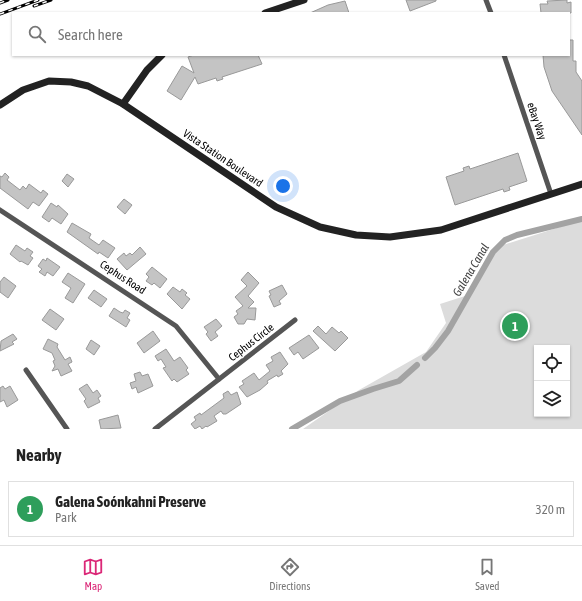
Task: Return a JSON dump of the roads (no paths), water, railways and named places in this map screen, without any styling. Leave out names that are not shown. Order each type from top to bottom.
[{"type":"street","points":[[268,12],[304,0]]},
{"type":"street","points":[[486,0],[491,12]]},
{"type":"street","points":[[123,104],[147,70],[161,56]]},
{"type":"street","name":"eBay Way","points":[[504,56],[551,194]]},
{"type":"street","name":"Vista Station Boulevard","points":[[0,105],[23,90],[49,81],[71,82],[88,86],[123,104],[276,207],[308,222],[337,232],[372,237],[425,233],[441,230],[582,184]]},
{"type":"street","name":"Cephus Road","points":[[0,210],[176,326],[219,379]]},
{"type":"street","name":"Cephus Circle","points":[[154,429],[295,320]]},
{"type":"street","points":[[26,370],[67,429]]},
{"type":"waterway","name":"Galena Canal","points":[[425,358],[448,331],[493,252],[505,240],[517,235],[582,219]]},
{"type":"waterway","name":"Galena Canal","points":[[292,429],[340,401],[399,381],[417,365]]},
{"type":"railway","points":[[0,3],[8,0]]},
{"type":"railway","points":[[0,14],[38,0]]},
{"type":"railway","points":[[34,6],[51,0]]},
{"type":"place","name":"Galena Soónkahni Preserve","points":[[515,326]]}]
